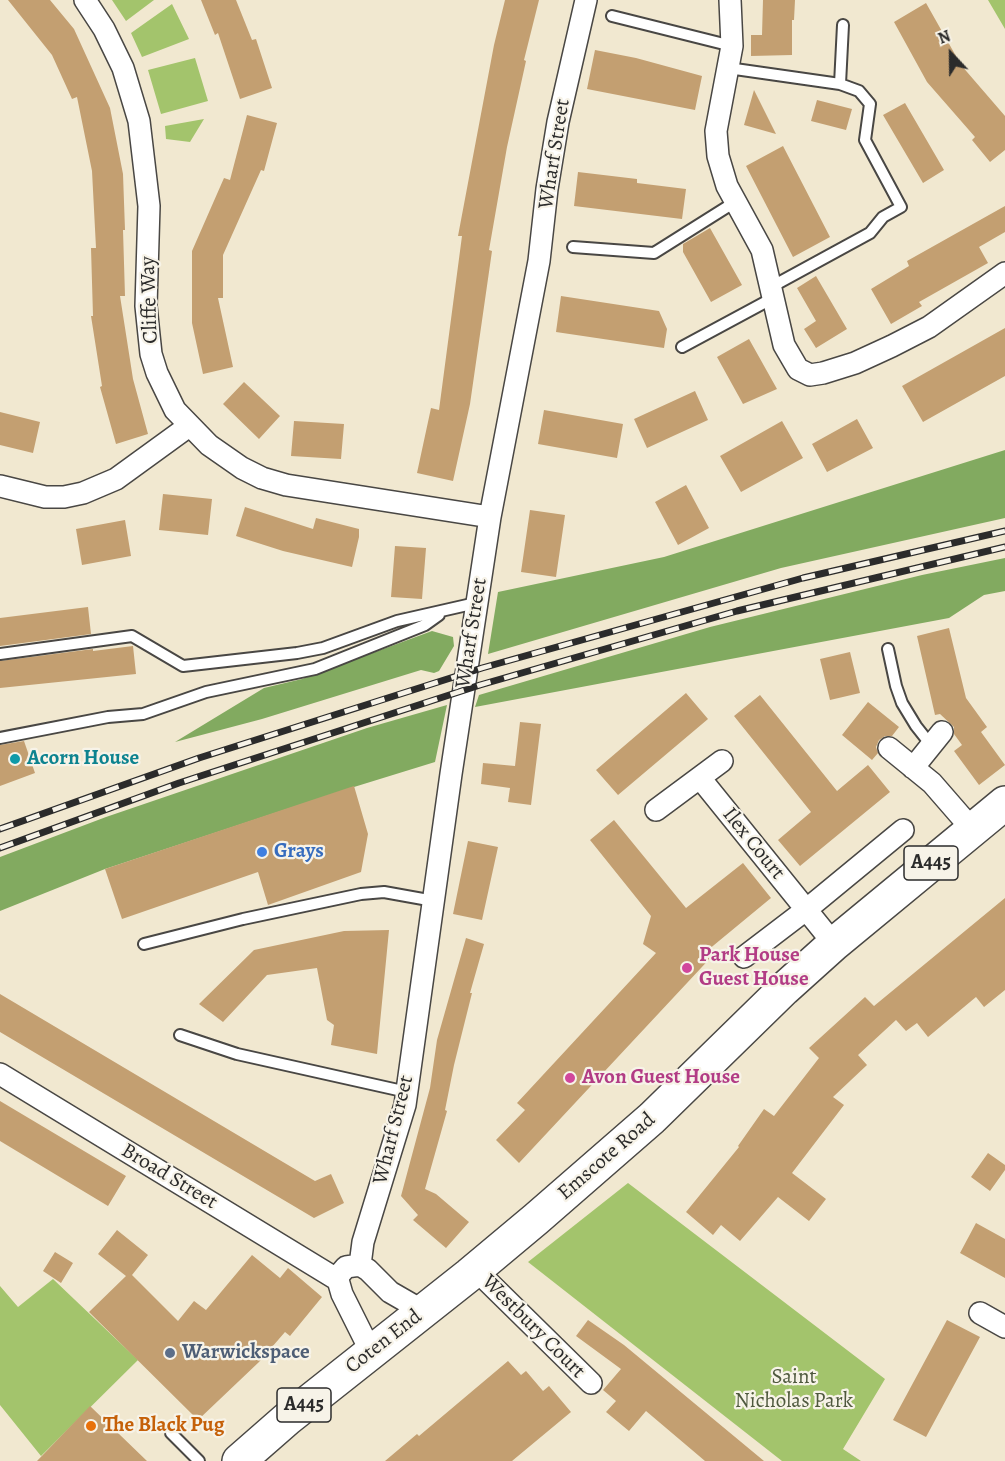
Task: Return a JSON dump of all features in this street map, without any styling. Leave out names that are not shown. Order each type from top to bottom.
[{"type":"main road","name":"Emscote Road","points":[[476,1270],[652,1118],[784,989],[834,944],[1005,803]]},
{"type":"main road","name":"Coten End","points":[[239,1461],[287,1419],[476,1270]]},
{"type":"street","name":"Cliffe Way","points":[[85,0],[104,29],[123,68],[139,121],[149,206],[146,306],[151,354],[175,410],[224,458],[278,483],[490,518]]},
{"type":"street","name":"Wharf Street","points":[[360,1265],[363,1242],[405,1105],[476,603],[539,261],[547,189],[558,122],[586,0]]},
{"type":"street","points":[[730,0],[732,46],[716,131],[718,156],[735,202],[762,250],[788,355],[798,369],[810,375],[839,369],[892,346],[948,314],[1005,273]]},
{"type":"street","points":[[0,486],[45,498],[64,497],[100,488],[124,474],[189,426]]},
{"type":"street","points":[[913,768],[937,738]]},
{"type":"street","points":[[889,748],[932,783],[972,829]]},
{"type":"street","points":[[656,810],[722,761]]},
{"type":"street","name":"Ilex Court","points":[[700,778],[834,944]]},
{"type":"street","points":[[744,957],[807,909],[903,830]]},
{"type":"street","name":"Broad Street","points":[[0,1074],[338,1281]]},
{"type":"street","points":[[371,1352],[342,1294],[338,1281],[339,1275],[346,1267],[360,1265],[390,1292],[423,1311]]},
{"type":"street","name":"Westbury Court","points":[[476,1270],[591,1383]]},
{"type":"street","points":[[980,1313],[1005,1327]]},
{"type":"lane","points":[[612,16],[732,46]]},
{"type":"lane","points":[[840,84],[843,25]]},
{"type":"lane","points":[[682,347],[870,233],[883,217],[901,207],[865,140],[870,104],[858,91],[840,84],[728,68]]},
{"type":"lane","points":[[573,247],[654,253],[735,202]]},
{"type":"lane","points":[[0,654],[132,636],[183,666],[323,648],[397,621],[476,603]]},
{"type":"lane","points":[[0,738],[108,717],[143,714],[206,692],[315,669],[425,625],[443,612]]},
{"type":"lane","points":[[888,649],[902,703],[915,726],[937,738]]},
{"type":"lane","points":[[144,944],[243,919],[361,894],[384,892],[434,901]]},
{"type":"lane","points":[[180,1035],[237,1054],[407,1092]]},
{"type":"lane","points":[[171,1433],[199,1461]]},
{"type":"green space","points":[[112,0],[154,0],[126,21]]},
{"type":"green space","points":[[988,0],[1005,0],[1005,29]]},
{"type":"green space","points":[[172,4],[189,39],[142,57],[131,33]]},
{"type":"green space","points":[[195,58],[208,101],[161,114],[148,70]]},
{"type":"green space","points":[[204,119],[190,142],[166,139],[165,126]]},
{"type":"green space","points":[[1005,450],[1005,518],[781,568],[488,654],[498,592],[664,557]]},
{"type":"green space","points":[[1005,558],[1005,591],[984,595],[949,618],[475,707],[479,695],[710,627],[922,575]]},
{"type":"green space","points":[[432,631],[453,637],[454,646],[439,671],[434,673],[421,670],[262,719],[175,742],[264,688],[302,679]]},
{"type":"green space","points":[[447,705],[435,762],[105,869],[0,911],[0,857],[106,817],[367,728]]},
{"type":"green space","name":"Saint Nicholas Park","points":[[628,1183],[885,1379],[843,1449],[861,1461],[782,1461],[528,1262]]},
{"type":"green space","points":[[53,1279],[138,1360],[41,1456],[0,1405],[0,1286],[18,1307]]},
{"type":"building","points":[[8,0],[50,0],[74,29],[110,108],[123,174],[125,296],[120,296],[133,379],[148,434],[116,444],[100,387],[102,386],[91,316],[93,316],[91,248],[96,248],[92,171],[77,97],[72,99],[52,55]]},
{"type":"building","points":[[201,0],[236,0],[252,40],[256,39],[272,88],[240,99],[218,33],[215,35]]},
{"type":"building","points":[[505,0],[539,0],[524,60],[526,61],[507,147],[489,250],[492,251],[470,404],[453,481],[417,473],[431,408],[439,410],[462,236],[458,236],[494,45]]},
{"type":"building","points":[[763,0],[795,0],[794,20],[792,20],[792,55],[751,56],[751,35],[762,35]]},
{"type":"building","points":[[926,3],[961,65],[1005,116],[1005,150],[990,162],[972,140],[975,137],[927,82],[894,22]]},
{"type":"building","points":[[595,50],[636,58],[702,76],[695,110],[587,89]]},
{"type":"building","points":[[754,90],[776,134],[744,125]]},
{"type":"building","points":[[817,100],[852,109],[846,130],[811,121]]},
{"type":"building","points":[[905,103],[944,170],[923,183],[883,115]]},
{"type":"building","points":[[247,115],[277,123],[264,171],[261,170],[223,255],[223,298],[218,298],[233,367],[203,374],[192,323],[192,251],[224,178],[230,180]]},
{"type":"building","points":[[783,146],[830,237],[793,257],[746,166]]},
{"type":"building","points":[[578,172],[637,179],[637,183],[686,189],[682,219],[574,206]]},
{"type":"building","points":[[1005,206],[1005,232],[979,247],[988,263],[919,302],[922,306],[891,324],[871,289],[909,266],[907,261]]},
{"type":"building","points":[[710,228],[742,285],[711,302],[683,252],[683,244]]},
{"type":"building","points":[[816,276],[847,329],[816,348],[804,329],[816,321],[797,288]]},
{"type":"building","points":[[561,296],[659,311],[667,329],[664,348],[556,332]]},
{"type":"building","points":[[1005,328],[1005,376],[923,422],[902,386]]},
{"type":"building","points":[[749,339],[777,389],[743,404],[717,357]]},
{"type":"building","points":[[244,382],[280,416],[259,439],[223,404]]},
{"type":"building","points":[[695,391],[708,420],[647,448],[634,419]]},
{"type":"building","points":[[544,410],[623,424],[617,458],[538,444]]},
{"type":"building","points":[[0,412],[40,422],[33,453],[0,445]]},
{"type":"building","points":[[857,419],[873,448],[827,472],[812,444]]},
{"type":"building","points":[[294,421],[344,424],[341,459],[291,456]]},
{"type":"building","points":[[782,421],[803,458],[741,492],[720,456]]},
{"type":"building","points":[[686,485],[709,528],[678,545],[655,502]]},
{"type":"building","points":[[163,494],[212,499],[208,535],[159,530]]},
{"type":"building","points":[[245,507],[313,529],[316,518],[359,529],[352,567],[283,551],[236,536]]},
{"type":"building","points":[[530,510],[565,515],[556,577],[521,572]]},
{"type":"building","points":[[125,520],[131,556],[82,565],[76,529]]},
{"type":"building","points":[[395,546],[426,548],[422,599],[391,597]]},
{"type":"building","points":[[88,607],[91,634],[0,646],[0,618]]},
{"type":"building","points":[[949,628],[966,698],[987,727],[981,732],[1005,765],[979,785],[954,751],[962,745],[954,734],[954,727],[940,714],[935,715],[917,636]]},
{"type":"building","points":[[133,646],[136,674],[0,688],[0,661]]},
{"type":"building","points":[[850,652],[860,693],[830,700],[820,659]]},
{"type":"building","points":[[686,693],[708,719],[618,795],[596,770]]},
{"type":"building","points":[[760,695],[837,791],[868,765],[890,792],[800,866],[778,840],[811,812],[734,716]]},
{"type":"building","points":[[868,702],[899,727],[892,736],[885,736],[879,740],[876,747],[878,753],[872,760],[842,735]]},
{"type":"building","points":[[520,722],[541,724],[531,805],[508,802],[510,788],[481,784],[483,763],[515,766]]},
{"type":"building","name":"Acorn House","points":[[24,741],[35,773],[0,786],[0,745]]},
{"type":"building","name":"Grays","points":[[354,786],[368,834],[361,872],[268,905],[258,872],[122,919],[105,869]]},
{"type":"building","points":[[614,820],[686,908],[743,863],[771,898],[708,950],[715,953],[519,1163],[496,1140],[525,1110],[517,1103],[656,953],[643,944],[651,916],[590,840]]},
{"type":"building","points":[[468,841],[498,847],[482,920],[453,914]]},
{"type":"building","points":[[1005,898],[1005,990],[984,1007],[976,997],[928,1037],[917,1023],[906,1031],[896,1020],[858,1055],[867,1065],[833,1097],[844,1105],[792,1173],[826,1199],[809,1221],[778,1197],[740,1241],[721,1225],[713,1235],[686,1212],[739,1147],[764,1109],[774,1116],[819,1058],[809,1048],[865,997],[874,1006]]},
{"type":"building","points":[[389,930],[377,1054],[331,1045],[334,1025],[327,1020],[317,968],[267,975],[223,1022],[199,1004],[254,950],[344,931]]},
{"type":"building","points":[[466,938],[484,944],[454,1065],[445,1110],[447,1111],[425,1189],[436,1194],[469,1222],[446,1248],[413,1220],[418,1215],[401,1196],[430,1088],[437,1040]]},
{"type":"building","points":[[0,994],[315,1181],[331,1174],[344,1203],[314,1218],[0,1032]]},
{"type":"building","points":[[0,1101],[126,1176],[108,1206],[0,1141]]},
{"type":"building","points":[[988,1153],[1005,1165],[1005,1170],[990,1191],[971,1177]]},
{"type":"building","points":[[976,1223],[1005,1239],[1005,1278],[960,1253]]},
{"type":"building","points":[[117,1230],[148,1255],[132,1275],[178,1321],[194,1301],[206,1310],[252,1255],[280,1278],[288,1268],[322,1297],[290,1336],[285,1332],[259,1362],[198,1420],[89,1312],[126,1276],[98,1254]]},
{"type":"building","points":[[55,1252],[73,1263],[61,1283],[43,1271]]},
{"type":"building","points":[[588,1320],[624,1345],[764,1461],[705,1461],[646,1411],[629,1431],[606,1412],[616,1401],[603,1390],[621,1369],[576,1336]]},
{"type":"building","points":[[947,1320],[980,1337],[926,1437],[893,1420]]},
{"type":"building","points":[[508,1361],[521,1375],[526,1371],[543,1391],[549,1386],[571,1412],[512,1461],[385,1461],[417,1434],[419,1436]]},
{"type":"building","name":"The Black Pug","points":[[90,1406],[147,1461],[37,1461]]},
{"type":"railway","points":[[0,829],[199,758],[482,668],[803,578],[1005,531]]},
{"type":"railway","points":[[0,848],[179,783],[480,685],[737,611],[1005,547]]},
{"type":"place","name":"Acorn House","points":[[15,759]]},
{"type":"place","name":"Grays","points":[[262,852]]},
{"type":"place","name":"Park House Guest House","points":[[687,968]]},
{"type":"place","name":"Avon Guest House","points":[[570,1078]]},
{"type":"place","name":"Warwickspace","points":[[170,1353]]},
{"type":"place","name":"The Black Pug","points":[[91,1426]]}]
